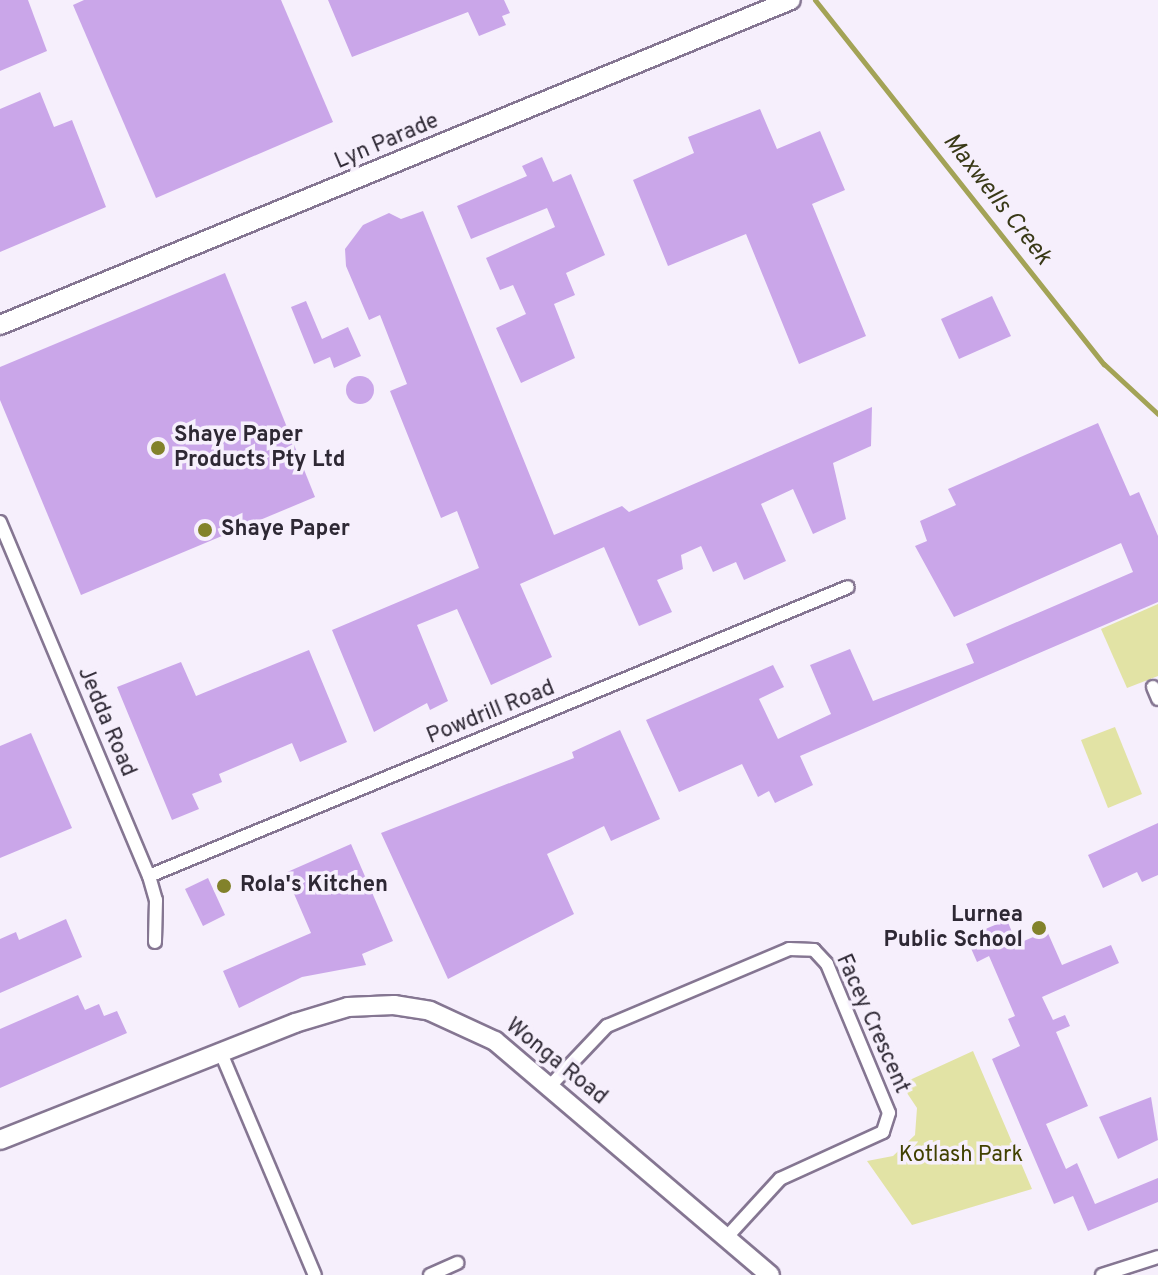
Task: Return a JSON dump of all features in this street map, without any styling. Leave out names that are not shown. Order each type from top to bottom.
[{"type":"street","name":"Lyn Parade","points":[[0,325],[785,2]]},
{"type":"street","name":"Jedda Road","points":[[0,522],[149,876],[156,900],[155,942]]},
{"type":"street","name":"Powdrill Road","points":[[149,876],[848,587]]},
{"type":"street","name":"Facey Crescent","points":[[550,1086],[607,1026],[789,949],[814,950],[827,964],[889,1113],[883,1132],[780,1179],[726,1238]]},
{"type":"street","name":"Wonga Road","points":[[0,1140],[348,1007],[394,1005],[466,1024],[550,1086],[770,1275]]},
{"type":"street","points":[[221,1053],[315,1275]]},
{"type":"street","points":[[1102,1275],[1158,1257]]},
{"type":"street","points":[[430,1275],[457,1263]]},
{"type":"green space","points":[[1158,604],[1158,676],[1127,688],[1101,629]]},
{"type":"green space","points":[[1115,727],[1142,794],[1108,808],[1081,740]]},
{"type":"green space","name":"Kotlash Park","points":[[973,1051],[1032,1189],[912,1225],[867,1161],[893,1156],[915,1135],[917,1108],[901,1084]]},
{"type":"building","points":[[0,0],[28,0],[47,51],[0,71]]},
{"type":"building","points":[[84,0],[281,0],[333,122],[156,198],[73,5]]},
{"type":"building","points":[[328,0],[504,0],[510,13],[502,16],[506,25],[479,36],[468,12],[352,57]]},
{"type":"building","points":[[40,92],[54,127],[72,120],[106,207],[0,252],[0,109]]},
{"type":"building","points":[[760,109],[777,149],[820,131],[845,190],[812,204],[866,336],[799,364],[746,234],[668,266],[633,180],[694,153],[688,137]]},
{"type":"building","points":[[542,157],[553,182],[571,174],[605,255],[566,273],[575,295],[554,304],[575,358],[521,383],[496,328],[526,314],[513,285],[500,290],[486,258],[555,227],[547,208],[471,239],[457,206],[527,176],[522,166]]},
{"type":"building","points":[[423,211],[554,535],[622,506],[629,512],[872,407],[871,446],[833,463],[846,519],[813,534],[793,489],[761,504],[786,561],[744,580],[736,562],[713,572],[701,546],[681,555],[683,569],[657,580],[672,612],[639,626],[604,547],[520,584],[552,657],[491,685],[457,609],[417,625],[448,701],[430,710],[427,703],[374,732],[332,630],[479,568],[457,511],[441,518],[390,391],[407,384],[380,315],[369,320],[346,266],[345,249],[363,225],[389,213],[401,219]]},
{"type":"building","name":"Shaye Paper Products Pty Ltd","points":[[225,273],[315,497],[81,595],[0,400],[0,367]]},
{"type":"building","points":[[992,296],[1011,336],[959,359],[941,319]]},
{"type":"building","points":[[306,301],[322,339],[348,327],[361,356],[334,368],[330,357],[314,364],[291,307]]},
{"type":"building","points":[[360,376],[370,380],[374,390],[370,400],[360,404],[350,400],[346,390],[350,380]]},
{"type":"building","points":[[1098,423],[1130,496],[1139,492],[1158,536],[1158,602],[800,756],[813,785],[775,803],[769,791],[758,797],[742,764],[679,792],[646,720],[773,665],[784,687],[759,699],[778,739],[831,714],[810,665],[850,649],[873,701],[974,663],[966,644],[1133,572],[1121,543],[954,617],[915,546],[927,541],[920,521],[956,505],[948,489]]},
{"type":"building","points":[[309,650],[347,742],[300,762],[292,743],[219,774],[222,782],[192,794],[199,809],[172,820],[117,687],[181,662],[196,696]]},
{"type":"building","points":[[620,730],[660,819],[611,841],[604,826],[547,854],[574,914],[448,979],[381,833],[574,758],[572,752]]},
{"type":"building","points":[[31,733],[72,828],[0,858],[0,746]]},
{"type":"building","points":[[1158,823],[1158,875],[1142,882],[1137,872],[1103,888],[1088,855]]},
{"type":"building","points":[[351,844],[393,941],[362,954],[366,965],[302,977],[239,1008],[223,971],[311,933],[285,873]]},
{"type":"building","points":[[208,878],[225,915],[203,926],[185,889]]},
{"type":"building","points":[[66,919],[82,957],[0,993],[0,939],[16,932],[19,940]]},
{"type":"building","points":[[1007,920],[1017,944],[1047,931],[1062,965],[1111,945],[1119,963],[1042,997],[1053,1020],[1065,1015],[1070,1026],[1056,1032],[1088,1106],[1046,1124],[1066,1169],[1077,1163],[1095,1204],[1158,1178],[1158,1202],[1088,1231],[1073,1196],[1054,1204],[992,1059],[1020,1046],[1008,1019],[1015,1016],[989,956],[977,962],[966,937]]},
{"type":"building","points":[[78,995],[85,1010],[99,1004],[104,1016],[117,1011],[127,1033],[0,1088],[0,1029]]},
{"type":"building","points":[[1151,1097],[1158,1140],[1118,1159],[1099,1117]]},
{"type":"waterway","name":"Maxwells Creek","points":[[815,0],[1104,364],[1158,414]]},
{"type":"place","name":"Shaye Paper Products Pty Ltd","points":[[158,448]]},
{"type":"place","name":"Shaye Paper","points":[[205,530]]},
{"type":"place","name":"Rola's Kitchen","points":[[224,886]]},
{"type":"place","name":"Lurnea Public School","points":[[1039,928]]}]
